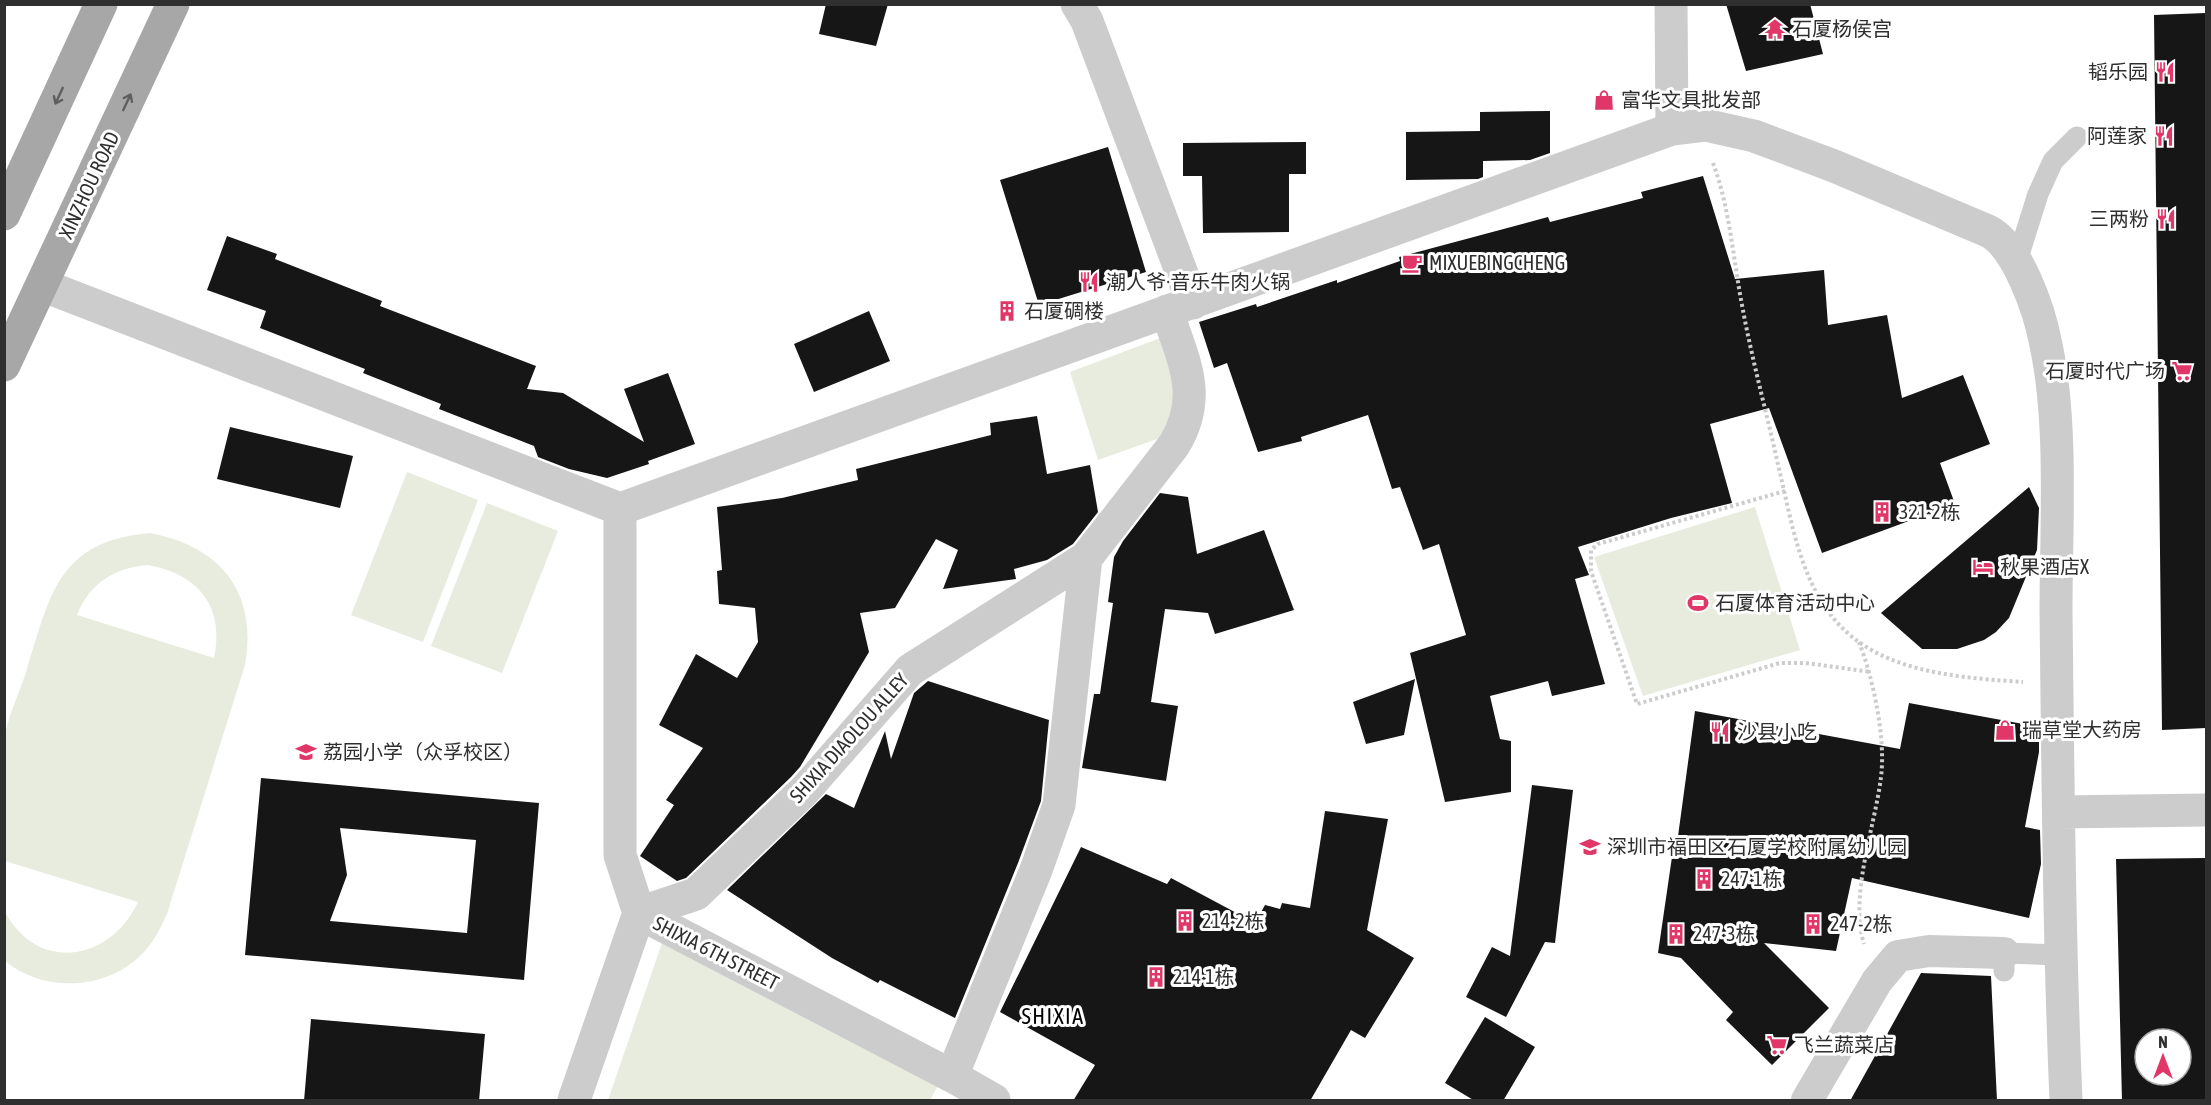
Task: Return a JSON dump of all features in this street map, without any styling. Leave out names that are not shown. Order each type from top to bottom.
[{"type":"main road","points":[[4,214],[101,4]]},
{"type":"main road","name":"XINZHOU ROAD","points":[[4,364],[173,4]]},
{"type":"street","name":"SHIXIA DIAOLOU ALLEY","points":[[639,913],[696,894],[805,790],[910,670],[1086,558],[1174,445],[1189,415],[1191,397],[1180,307],[1087,21],[1077,4]]},
{"type":"street","points":[[1671,4],[1686,128]]},
{"type":"street","points":[[42,285],[620,509],[1686,128],[1727,128],[1782,146],[1988,231],[2003,240],[2016,264],[2040,321],[2050,369],[2055,444],[2060,955],[2066,1101]]},
{"type":"street","name":"SHIXIA 6TH STREET","points":[[620,509],[620,855],[639,913],[968,1091]]},
{"type":"street","points":[[968,1091],[1036,870],[1059,805],[1086,558]]},
{"type":"street","points":[[2060,812],[2206,810]]},
{"type":"street","points":[[574,1101],[639,913]]},
{"type":"street","points":[[1807,1101],[1881,973],[1898,956],[1914,952],[2004,962]]},
{"type":"lane","points":[[2016,264],[2038,194],[2053,161],[2077,137]]},
{"type":"lane","points":[[2004,962],[2060,955]]},
{"type":"path","points":[[1686,128],[1726,209],[1742,306],[1797,547],[1821,603],[1859,641],[1886,658],[1935,672],[2057,685]]},
{"type":"path","points":[[1785,491],[1598,544],[1590,550],[1591,571],[1637,704],[1780,663],[1806,663],[1871,672]]},
{"type":"path","points":[[1859,641],[1871,672],[1881,774],[1860,903],[1864,943],[1870,960],[1881,973]]},
{"type":"shaded area","points":[[1163,337],[1177,407],[1160,438],[1098,460],[1070,372]]},
{"type":"shaded area","points":[[407,472],[478,500],[423,642],[351,615]]},
{"type":"shaded area","points":[[487,503],[558,531],[502,673],[431,646]]},
{"type":"shaded area","name":"石厦体育活动中心","points":[[1755,507],[1800,650],[1643,696],[1594,557]]},
{"type":"shaded area","points":[[150,533],[175,539],[197,549],[215,561],[229,577],[239,595],[246,616],[248,639],[245,665],[167,914],[156,936],[140,956],[125,968],[109,976],[73,983],[54,982],[20,971],[5,961],[5,912],[19,932],[36,945],[54,951],[73,952],[92,948],[110,937],[126,922],[138,902],[5,861],[3,787],[5,734],[42,619],[62,577],[76,560],[95,547],[119,538]],"holes":[[[148,565],[166,569],[181,576],[204,595],[215,623],[214,658],[77,615],[82,604],[96,586],[114,574]]]},
{"type":"shaded area","points":[[662,943],[938,1086],[930,1100],[608,1100]]},
{"type":"building","points":[[826,4],[888,4],[876,46],[819,34]]},
{"type":"building","name":"石厦杨侯宫","points":[[1726,4],[1810,4],[1823,54],[1746,71]]},
{"type":"building","name":"石厦时代广场","points":[[2206,13],[2206,728],[2162,730],[2154,15]]},
{"type":"building","points":[[1550,111],[1550,153],[1530,160],[1483,161],[1483,177],[1478,179],[1406,180],[1406,132],[1480,131],[1480,112]]},
{"type":"building","points":[[1306,142],[1306,174],[1289,174],[1289,232],[1203,233],[1202,176],[1183,176],[1183,143]]},
{"type":"building","points":[[1108,147],[1146,272],[1039,305],[1000,180]]},
{"type":"building","points":[[1703,176],[1735,279],[1824,270],[1828,325],[1887,315],[1902,398],[1963,375],[1990,444],[1940,463],[1955,504],[1822,553],[1769,408],[1710,424],[1732,503],[1671,518],[1578,547],[1589,575],[1575,579],[1605,684],[1552,696],[1548,681],[1490,696],[1500,739],[1511,741],[1511,792],[1445,802],[1410,653],[1466,635],[1439,544],[1423,550],[1400,487],[1392,489],[1368,415],[1301,437],[1302,441],[1258,452],[1227,363],[1214,368],[1199,322],[1256,304],[1257,307],[1337,280],[1337,283],[1400,261],[1399,257],[1548,217],[1550,222],[1643,198],[1641,192]]},
{"type":"building","points":[[227,236],[277,254],[275,259],[382,301],[380,306],[536,366],[527,389],[563,393],[644,442],[624,389],[668,373],[695,444],[648,461],[649,464],[607,478],[569,469],[538,457],[534,446],[439,409],[441,404],[363,373],[365,369],[260,328],[266,311],[207,290]]},
{"type":"building","points":[[869,311],[890,361],[814,392],[794,344]]},
{"type":"building","points":[[1037,416],[1047,474],[1090,465],[1098,512],[1073,544],[1047,560],[1014,569],[1016,579],[943,589],[958,550],[936,539],[895,608],[860,613],[869,652],[800,767],[791,777],[686,878],[677,881],[640,856],[674,805],[666,800],[703,748],[659,725],[696,654],[737,678],[758,642],[755,608],[719,604],[717,571],[722,570],[717,507],[782,498],[858,480],[856,469],[991,435],[990,423]]},
{"type":"building","points":[[230,427],[353,456],[340,508],[217,479]]},
{"type":"building","name":"秋果酒店X","points":[[2029,487],[2039,508],[2037,550],[2009,618],[1996,632],[1984,640],[1957,649],[1922,649],[1881,613]]},
{"type":"building","points":[[1160,493],[1188,497],[1197,554],[1264,530],[1294,610],[1215,634],[1208,613],[1165,609],[1151,702],[1178,706],[1166,781],[1082,768],[1094,694],[1100,694],[1113,603],[1108,602],[1114,557],[1123,541]]},
{"type":"building","points":[[1415,679],[1404,735],[1366,744],[1353,702]]},
{"type":"building","points":[[928,681],[1049,720],[1041,801],[955,1018],[880,980],[878,983],[832,958],[727,890],[826,794],[854,808],[885,731],[891,759],[914,693]]},
{"type":"building","points":[[1909,703],[2039,727],[2039,752],[2025,827],[2040,830],[2041,864],[2029,918],[1852,878],[1836,951],[1764,943],[1829,1008],[1772,1065],[1726,1020],[1733,1012],[1681,958],[1658,953],[1673,850],[1676,851],[1695,711],[1900,749]]},
{"type":"building","points":[[261,778],[539,803],[524,980],[245,955]],"holes":[[[340,828],[476,840],[467,933],[330,921],[347,875]]]},
{"type":"building","points":[[1532,785],[1573,790],[1555,943],[1545,942],[1506,1017],[1466,997],[1492,947],[1510,956]]},
{"type":"building","points":[[1325,811],[1388,819],[1367,930],[1414,958],[1365,1038],[1351,1030],[1310,1101],[1073,1101],[1095,1065],[1000,1012],[1081,847],[1167,884],[1171,878],[1244,917],[1247,909],[1260,914],[1265,905],[1280,909],[1282,903],[1310,908]]},
{"type":"building","points":[[2206,858],[2206,1101],[2122,1101],[2116,859]]},
{"type":"building","points":[[1921,973],[1991,976],[1997,1101],[1850,1101]]},
{"type":"building","points":[[1485,1017],[1535,1047],[1503,1101],[1475,1101],[1445,1083]]},
{"type":"building","points":[[311,1019],[485,1034],[479,1101],[304,1101]]},
{"type":"place","name":"石厦杨侯宫","points":[[1775,29]]},
{"type":"place","name":"韬乐园","points":[[2165,72]]},
{"type":"place","name":"富华文具批发部","points":[[1604,100]]},
{"type":"place","name":"阿莲家","points":[[2164,136]]},
{"type":"place","name":"三两粉","points":[[2166,219]]},
{"type":"place","name":"MIXUEBINGCHENG","points":[[1412,263]]},
{"type":"place","name":"潮人爷·音乐牛肉火锅","points":[[1089,282]]},
{"type":"place","name":"石厦碉楼","points":[[1007,311]]},
{"type":"place","name":"石厦时代广场","points":[[2182,371]]},
{"type":"place","name":"321-2栋","points":[[1882,512]]},
{"type":"place","name":"秋果酒店X","points":[[1983,567]]},
{"type":"place","name":"石厦体育活动中心","points":[[1698,603]]},
{"type":"place","name":"瑞草堂大药房","points":[[2005,730]]},
{"type":"place","name":"沙县小吃","points":[[1720,732]]},
{"type":"place","name":"荔园小学（众孚校区）","points":[[306,752]]},
{"type":"place","name":"深圳市福田区石厦学校附属幼儿园","points":[[1590,847]]},
{"type":"place","name":"247-1栋","points":[[1704,879]]},
{"type":"place","name":"214-2栋","points":[[1185,921]]},
{"type":"place","name":"247-2栋","points":[[1813,924]]},
{"type":"place","name":"247-3栋","points":[[1676,934]]},
{"type":"place","name":"214-1栋","points":[[1156,977]]},
{"type":"place","name":"飞兰蔬菜店","points":[[1777,1045]]},
{"type":"district","name":"SHIXIA","points":[[1053,1016]]}]
